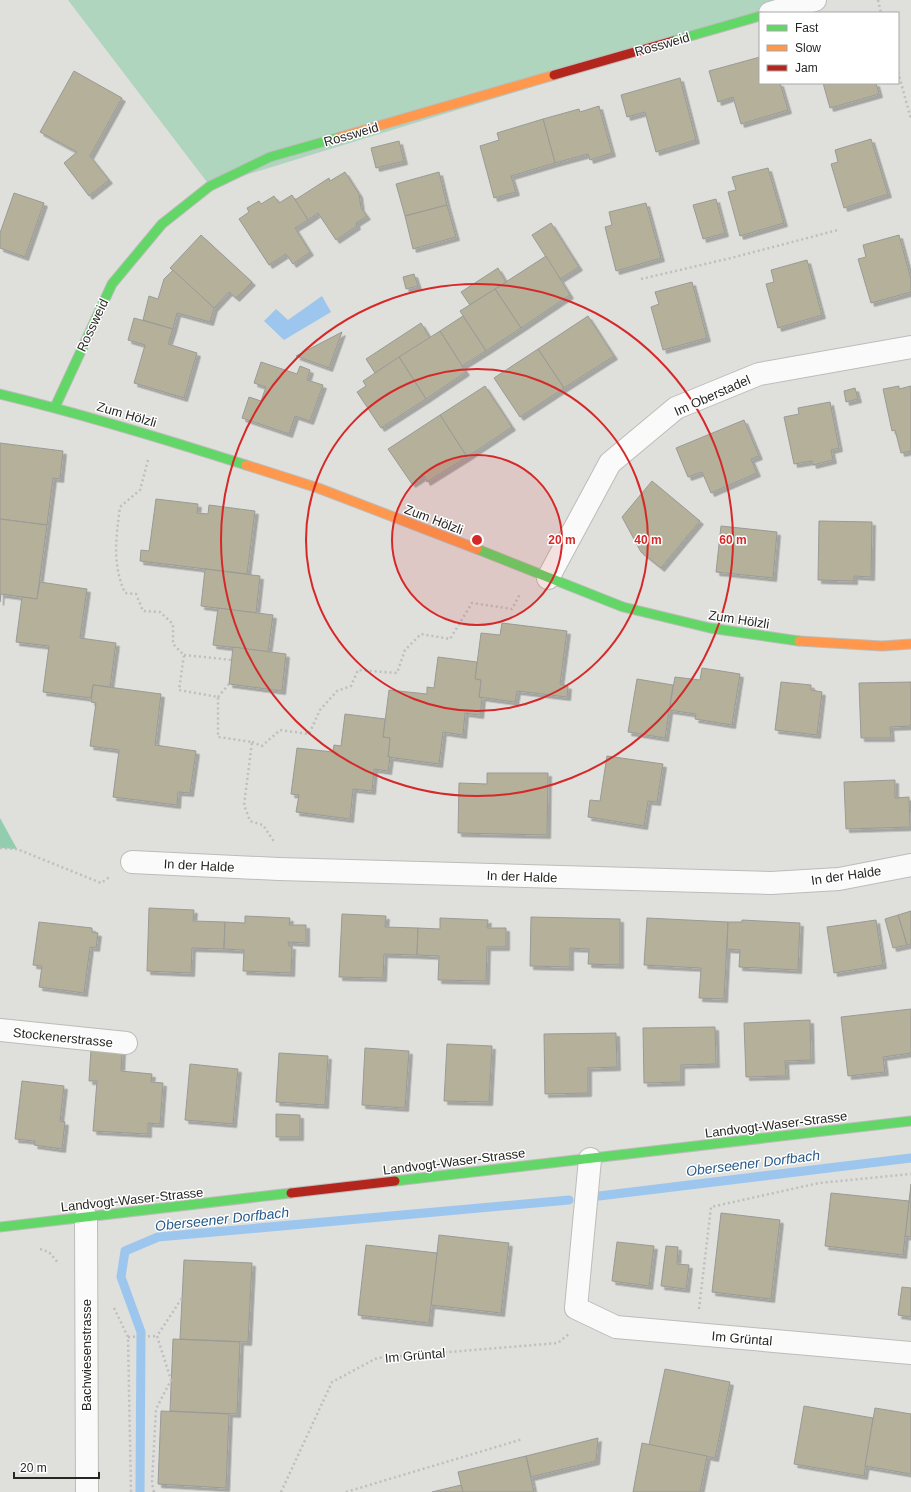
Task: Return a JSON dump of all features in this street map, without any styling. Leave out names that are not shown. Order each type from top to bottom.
[{"type":"street","points":[[774,12],[816,0]]},
{"type":"street","name":"Rossweid","points":[[55,407],[112,284],[162,224],[210,186],[270,157],[759,16]]},
{"type":"street","name":"Im Oberstadel","points":[[540,574],[610,463],[676,408],[759,374],[911,347]]},
{"type":"street","name":"Zum Hölzli","points":[[0,394],[55,407],[155,436],[318,488],[623,607],[710,628],[798,641],[882,646],[911,644]]},
{"type":"street","name":"In der Halde","points":[[132,862],[279,869],[772,883],[839,879],[911,865]]},
{"type":"street","name":"Stockenerstrasse","points":[[0,1030],[126,1043]]},
{"type":"street","name":"Landvogt-Waser-Strasse","points":[[0,1227],[911,1121]]},
{"type":"street","points":[[576,1308],[590,1159]]},
{"type":"street","name":"Bachwiesenstrasse","points":[[86,1217],[87,1492]]},
{"type":"street","name":"Im Grüntal","points":[[576,1308],[616,1327],[911,1354]]},
{"type":"path","points":[[878,0],[882,12]]},
{"type":"path","points":[[899,76],[911,119]]},
{"type":"path","points":[[641,279],[731,258],[838,230]]},
{"type":"path","points":[[155,436],[140,490],[120,507],[115,545],[120,580],[125,593],[136,594],[143,611],[160,612],[173,624],[173,644],[184,655],[232,660]]},
{"type":"path","points":[[229,684],[218,697],[218,737],[252,742],[262,746],[280,730],[309,734],[320,710],[337,691],[351,686],[358,670],[397,673],[406,650],[420,634],[450,639],[472,603],[512,609],[540,574]]},
{"type":"path","points":[[184,655],[180,690],[218,697]]},
{"type":"path","points":[[252,742],[244,805],[250,821],[263,825],[278,848],[279,869]]},
{"type":"path","points":[[0,848],[17,849],[101,883],[132,862]]},
{"type":"path","points":[[696,1334],[711,1207],[819,1183],[911,1174]]},
{"type":"path","points":[[34,1248],[49,1252],[62,1267]]},
{"type":"path","points":[[128,1337],[157,1336],[182,1298]]},
{"type":"path","points":[[111,1302],[128,1337],[131,1492]]},
{"type":"path","name":"Im Grüntal","points":[[281,1492],[332,1382],[377,1358],[558,1343],[574,1329],[576,1308]]},
{"type":"path","points":[[154,1492],[152,1483],[156,1409],[171,1380],[157,1336]]},
{"type":"path","points":[[346,1492],[523,1439]]},
{"type":"green space","points":[[68,0],[815,0],[776,12],[759,12],[759,17],[210,186]]},
{"type":"green space","points":[[0,818],[17,849],[0,848]]},
{"type":"water","points":[[322,296],[331,312],[284,340],[264,321],[276,309],[288,320]]},
{"type":"building","points":[[759,57],[759,84],[780,84],[788,110],[741,124],[733,97],[718,102],[709,71]]},
{"type":"building","points":[[74,71],[122,98],[90,156],[109,180],[89,196],[64,163],[77,152],[40,132]]},
{"type":"building","points":[[680,78],[696,140],[656,152],[645,112],[627,117],[621,95]]},
{"type":"building","points":[[823,84],[876,84],[879,94],[830,108]]},
{"type":"building","points":[[599,106],[612,153],[590,160],[588,154],[555,163],[543,119],[579,109],[580,112]]},
{"type":"building","points":[[543,119],[555,163],[511,176],[516,192],[494,198],[480,146],[499,140],[497,133]]},
{"type":"building","points":[[871,139],[888,194],[844,208],[831,164],[838,162],[835,150]]},
{"type":"building","points":[[399,141],[404,161],[376,168],[371,148]]},
{"type":"building","points":[[768,168],[784,223],[740,236],[728,192],[736,190],[732,177]]},
{"type":"building","points":[[345,172],[359,194],[361,208],[367,216],[356,223],[357,226],[336,240],[318,213],[308,220],[295,200],[329,178],[330,181]]},
{"type":"building","points":[[439,172],[447,205],[405,216],[396,184]]},
{"type":"building","points":[[14,193],[44,203],[25,257],[0,248],[0,233]]},
{"type":"building","points":[[292,195],[308,220],[295,228],[310,252],[293,264],[286,254],[269,265],[239,219],[249,212],[247,208],[259,201],[261,204],[274,196],[279,203]]},
{"type":"building","points":[[716,199],[725,233],[703,239],[693,205]]},
{"type":"building","points":[[646,203],[661,258],[616,271],[605,227],[612,225],[609,212]]},
{"type":"building","points":[[447,205],[456,237],[413,249],[405,216]]},
{"type":"building","points":[[551,223],[579,267],[560,279],[532,235]]},
{"type":"building","points":[[201,235],[252,282],[236,298],[229,292],[214,308],[170,268]]},
{"type":"building","points":[[899,235],[911,279],[911,292],[871,303],[858,259],[866,257],[863,245]]},
{"type":"building","points":[[546,256],[570,295],[521,328],[495,289]]},
{"type":"building","points":[[807,260],[822,315],[778,328],[766,284],[774,282],[771,270]]},
{"type":"building","points":[[498,268],[506,282],[470,305],[461,292]]},
{"type":"building","points":[[173,270],[214,308],[210,322],[177,313],[173,329],[143,320],[149,296],[158,299],[164,279]]},
{"type":"building","points":[[414,274],[418,286],[406,289],[403,277]]},
{"type":"building","points":[[692,282],[707,338],[663,350],[651,307],[659,304],[655,292]]},
{"type":"building","points":[[495,289],[521,328],[486,351],[460,311]]},
{"type":"building","points":[[463,316],[486,351],[462,366],[440,331]]},
{"type":"building","points":[[588,316],[614,356],[564,388],[538,349]]},
{"type":"building","points":[[134,318],[173,329],[168,344],[197,353],[184,398],[134,383],[145,345],[128,340]]},
{"type":"building","points":[[421,323],[430,338],[375,373],[366,359]]},
{"type":"building","points":[[440,331],[466,372],[426,399],[399,357]]},
{"type":"building","points":[[342,332],[329,368],[296,356]]},
{"type":"building","points":[[538,349],[564,388],[520,417],[494,378]]},
{"type":"building","points":[[399,357],[426,399],[381,428],[357,392],[366,386],[363,381]]},
{"type":"building","points":[[261,362],[297,374],[300,366],[310,370],[307,380],[323,385],[310,421],[295,416],[289,434],[242,418],[249,397],[261,401],[266,387],[254,383]]},
{"type":"building","points":[[485,386],[512,427],[467,457],[440,415]]},
{"type":"building","points":[[899,386],[899,389],[911,386],[911,451],[901,453],[895,430],[892,431],[883,389]]},
{"type":"building","points":[[855,388],[858,399],[846,402],[844,391]]},
{"type":"building","points":[[830,402],[839,448],[831,450],[833,460],[813,465],[812,461],[794,464],[784,417],[799,414],[798,408]]},
{"type":"building","points":[[440,415],[467,457],[427,482],[424,476],[412,484],[388,449]]},
{"type":"building","points":[[744,420],[759,456],[751,459],[757,473],[711,493],[702,472],[688,477],[676,448]]},
{"type":"building","points":[[0,443],[63,451],[60,479],[53,478],[47,525],[0,519]]},
{"type":"building","points":[[652,481],[700,521],[661,568],[641,552],[622,517]]},
{"type":"building","points":[[156,499],[198,504],[197,513],[208,514],[209,505],[255,511],[247,574],[140,561],[141,550],[149,551]]},
{"type":"building","points":[[0,519],[47,525],[37,599],[1,594],[0,602]]},
{"type":"building","points":[[819,521],[872,522],[871,577],[854,576],[854,581],[818,580]]},
{"type":"building","points":[[721,526],[777,532],[773,578],[716,572]]},
{"type":"building","points":[[205,569],[260,576],[256,613],[201,606]]},
{"type":"building","points":[[40,582],[87,589],[80,638],[116,643],[110,687],[93,685],[91,698],[43,692],[49,646],[16,642],[22,597],[37,599]]},
{"type":"building","points":[[218,608],[273,615],[268,652],[213,645]]},
{"type":"building","points":[[502,623],[567,631],[560,684],[568,686],[567,697],[517,691],[515,702],[479,697],[481,680],[475,679],[481,633],[500,635]]},
{"type":"building","points":[[233,647],[286,654],[282,691],[229,684]]},
{"type":"building","points":[[438,657],[477,662],[475,679],[481,680],[479,697],[482,698],[480,715],[465,713],[463,735],[443,732],[439,764],[388,757],[390,738],[383,737],[389,690],[427,694],[427,687],[434,688]]},
{"type":"building","points":[[702,668],[740,674],[732,725],[695,719],[696,714],[669,710],[675,677],[700,680]]},
{"type":"building","points":[[637,679],[673,685],[665,738],[628,732]]},
{"type":"building","points":[[781,682],[811,685],[811,690],[822,692],[817,735],[775,730]]},
{"type":"building","points":[[911,682],[911,726],[890,727],[891,738],[861,738],[859,683]]},
{"type":"building","points":[[93,685],[161,694],[155,745],[196,751],[190,793],[178,792],[177,805],[113,797],[119,750],[90,746],[96,703],[91,702]]},
{"type":"building","points":[[345,714],[385,719],[383,737],[390,738],[388,771],[374,769],[372,791],[353,789],[350,819],[296,812],[299,795],[291,794],[297,748],[333,752],[334,745],[341,746]]},
{"type":"building","points":[[607,756],[663,764],[657,802],[648,801],[644,826],[588,817],[590,800],[600,801]]},
{"type":"building","points":[[487,773],[548,773],[547,835],[458,833],[459,783],[487,784]]},
{"type":"building","points":[[895,780],[895,798],[909,797],[910,827],[846,829],[844,782]]},
{"type":"building","points":[[149,908],[194,910],[193,921],[225,922],[224,949],[192,948],[191,973],[147,971]]},
{"type":"building","points":[[911,911],[911,944],[907,945],[898,915]]},
{"type":"building","points":[[342,914],[386,916],[385,927],[418,928],[417,955],[384,954],[383,978],[339,977]]},
{"type":"building","points":[[898,915],[907,945],[893,948],[885,919]]},
{"type":"building","points":[[245,916],[290,918],[289,925],[306,925],[306,943],[288,942],[289,946],[292,946],[291,973],[243,971],[244,950],[224,949],[225,922],[245,923]]},
{"type":"building","points":[[531,917],[620,919],[620,965],[588,964],[589,949],[570,948],[570,967],[530,966]]},
{"type":"building","points":[[440,918],[488,920],[487,928],[506,928],[506,947],[487,947],[486,981],[438,980],[439,956],[417,955],[418,928],[440,929]]},
{"type":"building","points":[[647,918],[728,922],[724,999],[699,998],[701,968],[644,965]]},
{"type":"building","points":[[742,920],[800,923],[798,970],[739,967],[740,950],[727,949],[728,922],[742,922]]},
{"type":"building","points":[[876,920],[883,965],[834,973],[827,927]]},
{"type":"building","points":[[39,922],[92,928],[92,932],[98,933],[96,948],[90,947],[84,993],[39,987],[42,966],[33,965]]},
{"type":"building","points":[[911,1009],[911,1053],[883,1057],[885,1072],[848,1076],[841,1017]]},
{"type":"building","points":[[810,1020],[811,1060],[785,1061],[786,1076],[746,1077],[744,1023]]},
{"type":"building","points":[[715,1027],[716,1064],[681,1065],[681,1082],[644,1083],[643,1028]]},
{"type":"building","points":[[616,1033],[617,1067],[588,1068],[588,1093],[545,1094],[544,1034]]},
{"type":"building","points":[[447,1044],[492,1046],[489,1102],[444,1101]]},
{"type":"building","points":[[365,1048],[409,1051],[405,1108],[362,1105]]},
{"type":"building","points":[[91,1049],[122,1051],[121,1071],[152,1074],[151,1082],[163,1083],[160,1124],[148,1123],[148,1134],[93,1131],[97,1081],[89,1081]]},
{"type":"building","points":[[279,1053],[328,1056],[325,1105],[276,1102]]},
{"type":"building","points":[[190,1064],[238,1069],[233,1124],[185,1120]]},
{"type":"building","points":[[22,1081],[64,1086],[60,1121],[65,1122],[62,1149],[34,1145],[35,1141],[15,1139]]},
{"type":"building","points":[[276,1114],[300,1115],[300,1137],[276,1137]]},
{"type":"building","points":[[911,1184],[911,1237],[905,1236]]},
{"type":"building","points":[[831,1193],[909,1201],[903,1255],[825,1246]]},
{"type":"building","points":[[721,1213],[780,1220],[771,1299],[712,1292]]},
{"type":"building","points":[[439,1235],[509,1243],[501,1313],[431,1305]]},
{"type":"building","points":[[617,1242],[654,1246],[649,1286],[612,1281]]},
{"type":"building","points":[[366,1245],[437,1253],[429,1323],[358,1315]]},
{"type":"building","points":[[666,1246],[678,1247],[677,1264],[689,1265],[686,1289],[661,1286]]},
{"type":"building","points":[[184,1260],[252,1263],[248,1342],[180,1339]]},
{"type":"building","points":[[902,1287],[911,1288],[911,1317],[898,1315]]},
{"type":"building","points":[[173,1339],[240,1342],[237,1414],[170,1411]]},
{"type":"building","points":[[665,1369],[730,1382],[715,1458],[649,1445]]},
{"type":"building","points":[[804,1406],[873,1418],[864,1476],[794,1464]]},
{"type":"building","points":[[875,1408],[911,1414],[911,1474],[865,1466]]},
{"type":"building","points":[[161,1411],[229,1414],[226,1488],[158,1484]]},
{"type":"building","points":[[598,1438],[596,1461],[531,1477],[526,1456]]},
{"type":"building","points":[[642,1443],[707,1456],[700,1492],[633,1492]]},
{"type":"building","points":[[526,1456],[534,1492],[463,1492],[458,1472]]},
{"type":"building","points":[[461,1485],[463,1492],[432,1492]]},
{"type":"waterway","name":"Oberseener Dorfbach","points":[[599,1196],[911,1158]]},
{"type":"waterway","name":"Oberseener Dorfbach","points":[[140,1492],[141,1332],[121,1277],[125,1251],[158,1237],[569,1200]]},
{"type":"traffic: fast","points":[[673,41],[759,16]]},
{"type":"traffic: fast","points":[[55,407],[112,284],[162,224],[210,186],[270,157],[340,137]]},
{"type":"traffic: fast","points":[[0,394],[124,427],[246,465]]},
{"type":"traffic: fast","points":[[477,549],[623,607],[710,628],[799,641]]},
{"type":"traffic: fast","points":[[395,1181],[911,1121]]},
{"type":"traffic: fast","points":[[0,1227],[291,1193]]},
{"type":"traffic: slow","points":[[340,137],[554,75]]},
{"type":"traffic: slow","points":[[246,465],[318,488],[477,549]]},
{"type":"traffic: slow","points":[[799,641],[882,646],[911,644]]},
{"type":"traffic: jam","points":[[554,75],[673,41]]},
{"type":"traffic: jam","points":[[291,1193],[395,1181]]}]
